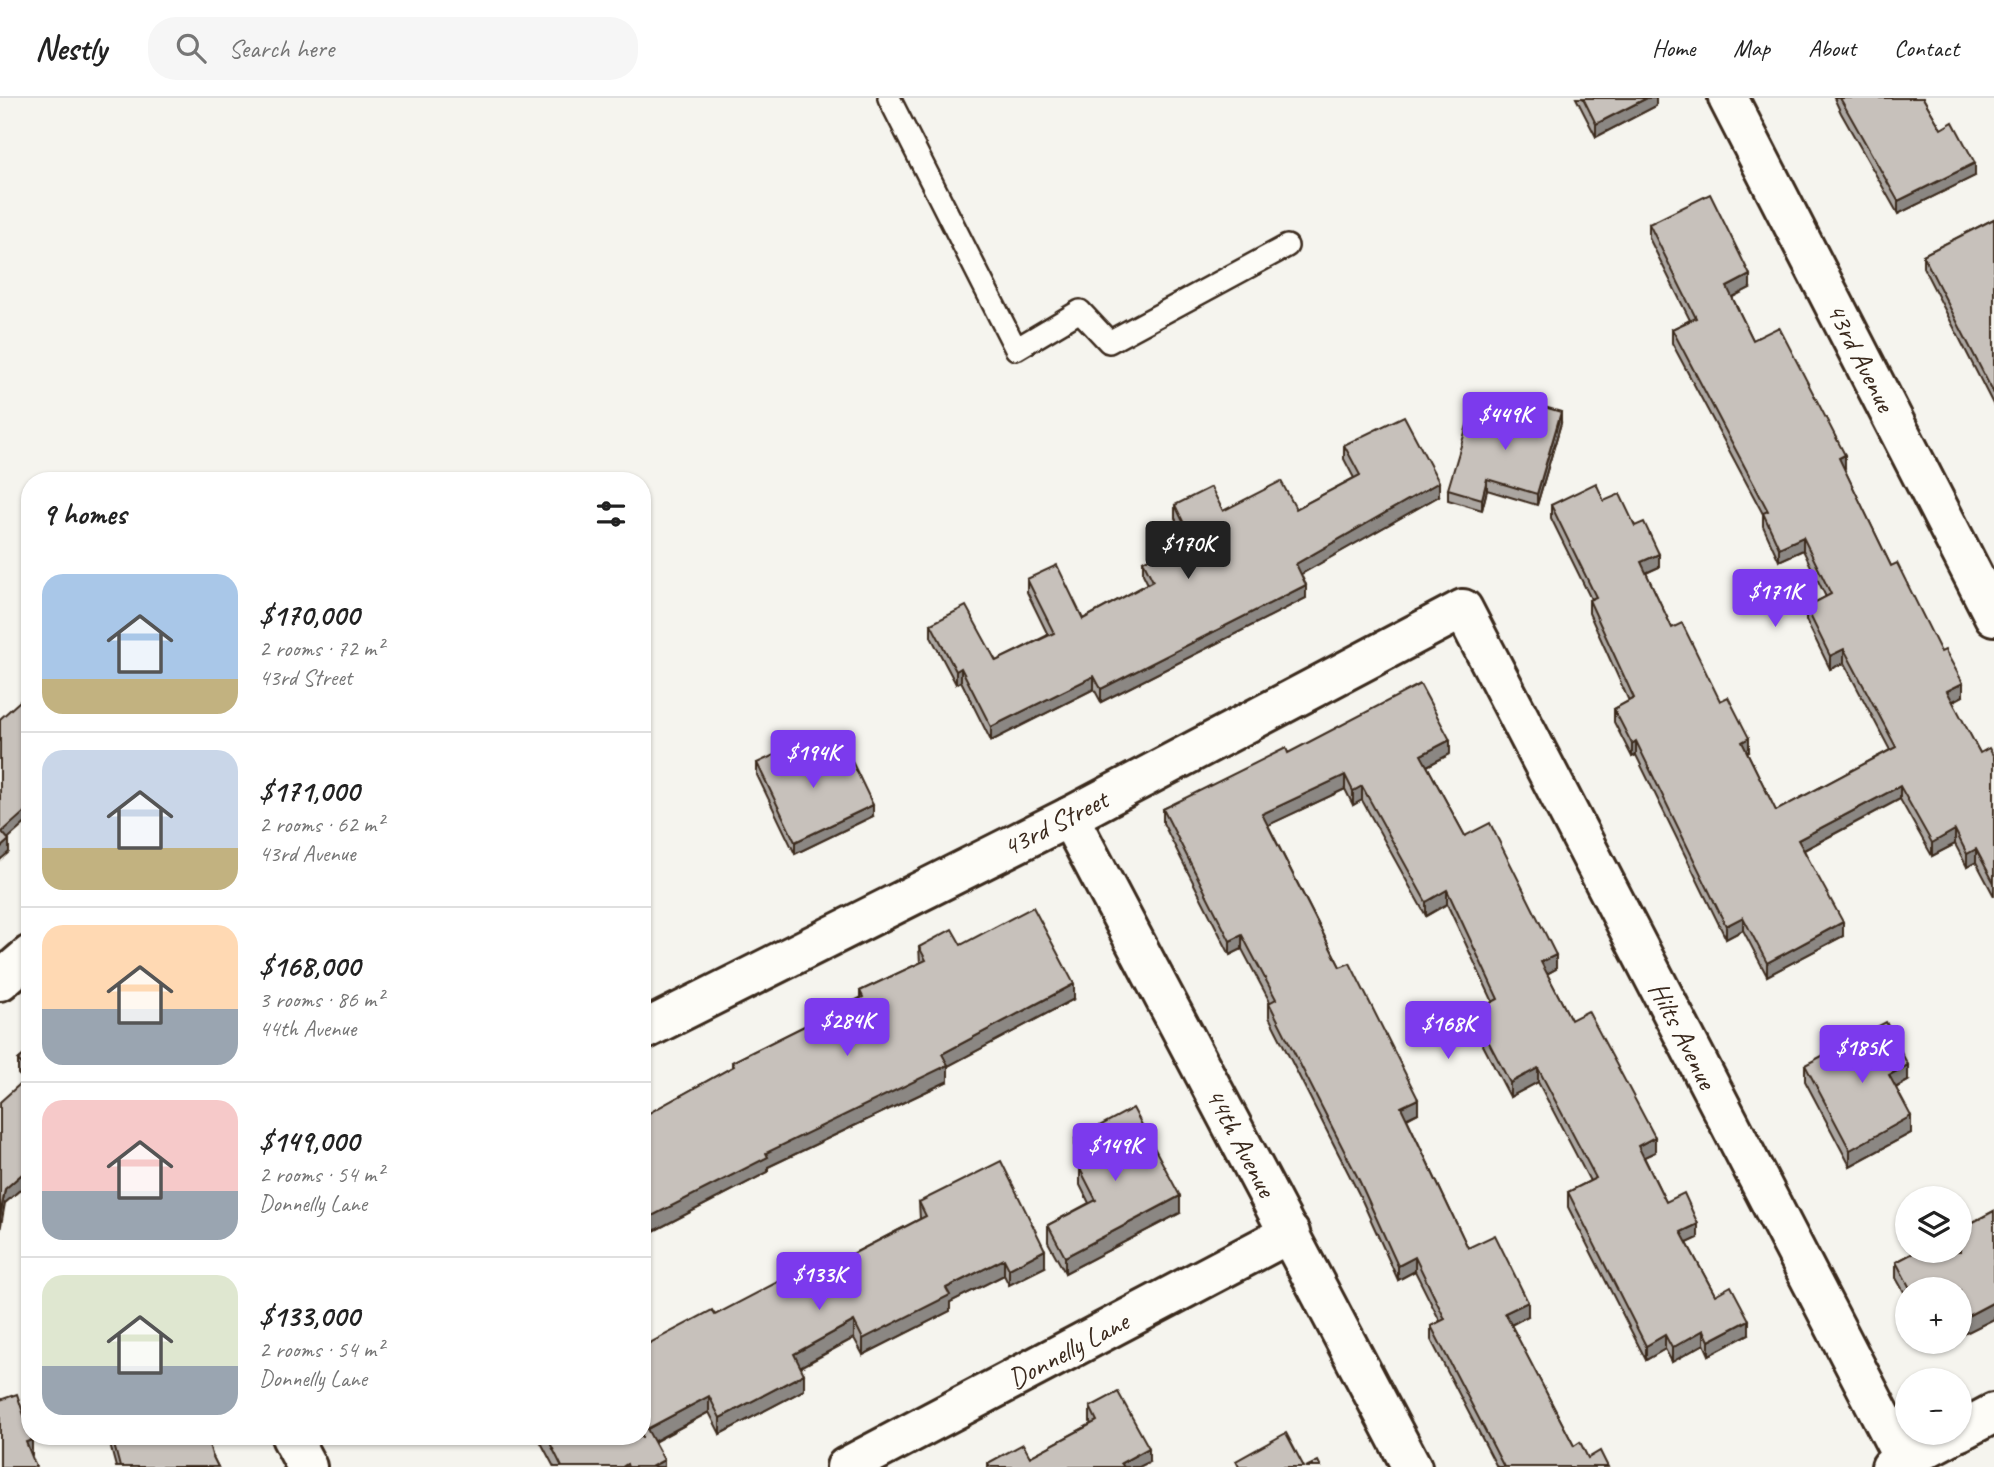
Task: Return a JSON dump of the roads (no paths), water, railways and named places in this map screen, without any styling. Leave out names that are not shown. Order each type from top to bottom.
[{"type":"street","name":"43rd Avenue","points":[[1728,98],[1994,616]]},
{"type":"street","name":"43rd Street","points":[[651,1026],[1069,817],[1463,609]]},
{"type":"street","name":"Hilts Avenue","points":[[1463,609],[1897,1464]]},
{"type":"street","name":"44th Avenue","points":[[1069,817],[1412,1467]]},
{"type":"street","points":[[0,981],[21,963]]},
{"type":"street","name":"Donnelly Lane","points":[[846,1467],[1290,1233]]},
{"type":"street","points":[[1972,1425],[1994,1413]]},
{"type":"street","points":[[295,1445],[307,1467]]},
{"type":"street","points":[[1897,1464],[1933,1445]]},
{"type":"lane","points":[[889,98],[1016,348],[1080,311],[1109,342],[1287,246]]}]
